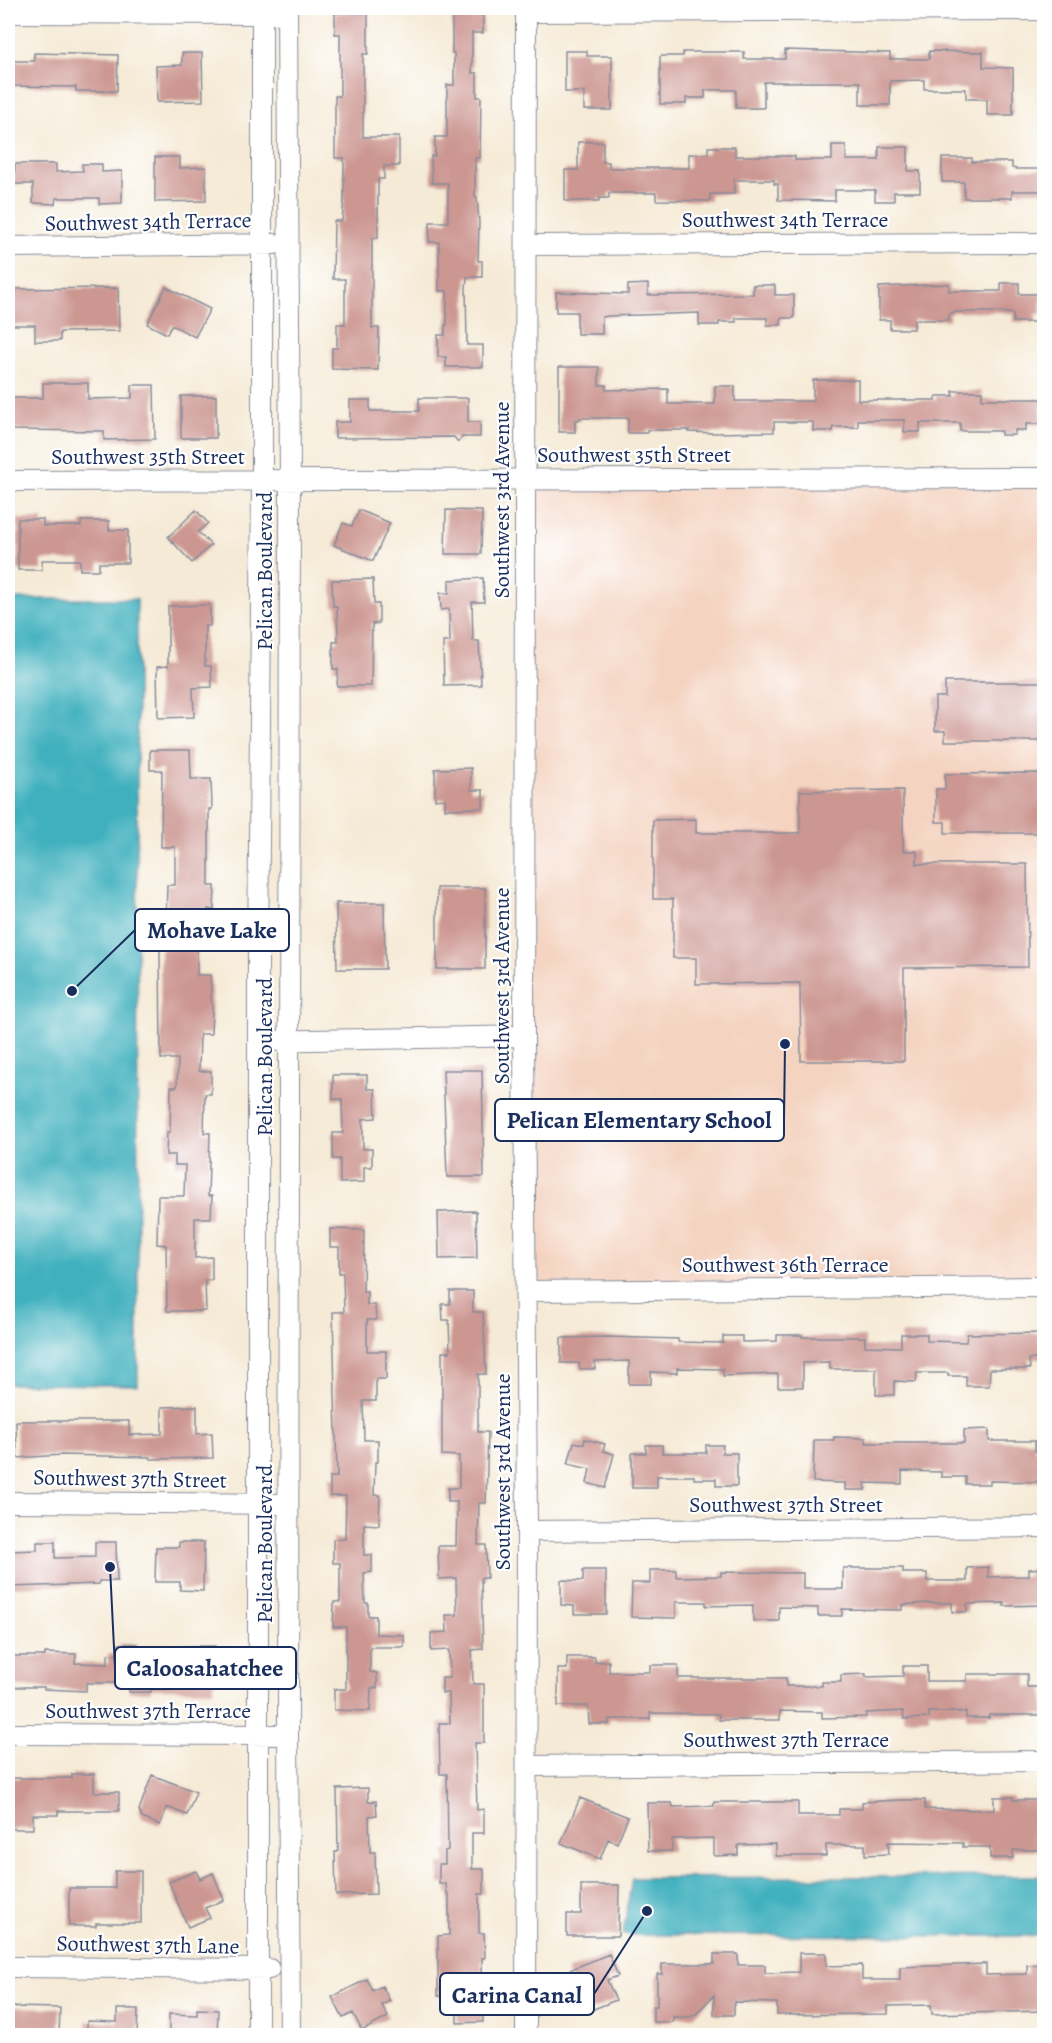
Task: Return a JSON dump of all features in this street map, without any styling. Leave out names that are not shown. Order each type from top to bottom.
[{"type":"street","points":[[8,13],[287,10]]},
{"type":"street","name":"Pelican Boulevard","points":[[287,10],[290,479],[288,1504],[290,2036]]},
{"type":"street","points":[[526,10],[1044,10]]},
{"type":"street","name":"Southwest 3rd Avenue","points":[[526,10],[524,1036],[527,1531],[526,2036]]},
{"type":"street","name":"Pelican Boulevard","points":[[258,2036],[258,1041],[262,480],[262,11]]},
{"type":"street","name":"Southwest 34th Terrace","points":[[527,245],[1044,243]]},
{"type":"street","name":"Southwest 34th Terrace","points":[[8,247],[288,244]]},
{"type":"street","name":"Southwest 35th Street","points":[[8,481],[1044,478]]},
{"type":"street","points":[[258,1041],[524,1036]]},
{"type":"street","name":"Southwest 36th Terrace","points":[[526,1291],[1044,1287]]},
{"type":"street","name":"Southwest 37th Street","points":[[8,1502],[288,1504]]},
{"type":"street","name":"Southwest 37th Street","points":[[527,1531],[1044,1527]]},
{"type":"street","name":"Southwest 37th Terrace","points":[[8,1734],[288,1735]]},
{"type":"street","name":"Southwest 37th Terrace","points":[[527,1766],[1044,1761]]},
{"type":"street","name":"Southwest 37th Lane","points":[[8,1967],[288,1969]]},
{"type":"shaded area","points":[[1044,477],[1044,1287],[526,1291],[525,479]]},
{"type":"water","points":[[8,599],[137,599],[138,1385],[8,1384]]},
{"type":"water","points":[[1044,1876],[1044,1936],[623,1935],[632,1878]]},
{"type":"building","points":[[335,13],[368,13],[368,54],[363,54],[363,137],[399,137],[399,166],[384,166],[384,179],[378,179],[378,238],[372,238],[372,328],[379,328],[378,370],[332,369],[332,348],[337,348],[337,324],[345,324],[345,279],[333,279],[334,221],[342,221],[344,200],[344,158],[335,158],[335,96],[340,96],[340,34],[335,34]]},
{"type":"building","points":[[452,13],[483,13],[483,33],[472,33],[472,73],[477,73],[477,97],[481,97],[480,158],[475,158],[475,197],[477,197],[479,222],[478,261],[482,261],[482,277],[467,277],[466,288],[467,345],[483,345],[483,367],[446,367],[446,357],[438,357],[438,335],[445,335],[445,325],[447,325],[447,291],[439,291],[439,242],[429,242],[430,222],[448,222],[448,183],[432,183],[431,156],[435,156],[435,137],[447,137],[447,85],[454,85]]},
{"type":"building","points":[[785,50],[890,53],[890,59],[929,59],[929,51],[983,52],[983,67],[1013,68],[1013,115],[987,115],[987,99],[966,99],[966,89],[924,89],[924,80],[890,81],[890,105],[860,105],[860,82],[764,82],[764,108],[736,108],[736,90],[705,90],[705,98],[686,98],[686,104],[660,104],[660,57],[662,56],[683,56],[683,52],[744,52],[744,59],[785,59]]},
{"type":"building","points":[[565,51],[587,51],[587,56],[612,56],[612,110],[584,110],[584,92],[565,92]]},
{"type":"building","points":[[34,53],[118,55],[117,91],[76,91],[76,87],[10,86],[11,61],[34,61]]},
{"type":"building","points":[[182,53],[202,53],[203,101],[157,102],[156,66],[182,65]]},
{"type":"building","points":[[578,142],[603,142],[603,162],[609,162],[609,168],[689,168],[689,154],[708,154],[708,147],[735,147],[735,156],[795,156],[795,160],[832,160],[832,145],[846,145],[846,160],[879,160],[879,147],[908,147],[908,171],[920,171],[920,192],[894,192],[894,201],[875,201],[875,190],[835,190],[835,201],[778,200],[778,184],[774,184],[774,180],[734,180],[734,194],[710,194],[710,201],[656,200],[656,193],[609,193],[609,198],[599,198],[599,201],[565,201],[565,170],[578,170]]},
{"type":"building","points":[[155,157],[180,157],[180,168],[206,167],[206,201],[155,202]]},
{"type":"building","points":[[942,158],[972,158],[972,162],[1012,162],[1012,168],[1016,169],[1044,169],[1044,191],[1012,191],[1012,198],[964,198],[964,182],[942,182]]},
{"type":"building","points":[[15,164],[56,164],[56,172],[83,171],[82,164],[102,164],[102,172],[122,171],[122,203],[99,204],[99,198],[56,198],[55,204],[33,203],[33,184],[14,184]]},
{"type":"building","points":[[1001,283],[1019,283],[1019,294],[1041,294],[1041,314],[1036,314],[1036,322],[1013,322],[1013,314],[1001,312],[954,312],[949,314],[949,320],[914,320],[914,329],[890,329],[890,320],[879,320],[879,287],[949,284],[949,291],[1001,291]]},
{"type":"building","points":[[648,284],[648,295],[753,294],[753,285],[775,285],[775,295],[794,295],[794,318],[781,318],[781,325],[767,325],[767,318],[736,318],[736,322],[699,325],[699,313],[609,316],[602,317],[602,334],[577,334],[577,312],[556,312],[556,292],[628,294],[628,285]]},
{"type":"building","points":[[166,287],[210,309],[195,337],[172,325],[167,334],[147,324]]},
{"type":"building","points":[[118,288],[119,331],[60,332],[60,341],[35,341],[35,325],[10,325],[9,289]]},
{"type":"building","points":[[559,367],[599,367],[599,385],[606,385],[606,390],[668,389],[668,404],[715,404],[715,386],[735,386],[735,401],[813,401],[813,380],[858,380],[858,400],[936,400],[936,396],[953,396],[953,391],[982,391],[982,399],[1042,399],[1042,424],[1026,424],[1026,430],[1015,430],[1015,435],[1001,435],[1001,431],[960,431],[960,423],[920,423],[920,432],[904,432],[904,420],[858,420],[858,427],[833,427],[833,431],[813,431],[813,422],[774,422],[774,432],[714,433],[689,432],[689,430],[647,430],[647,433],[628,433],[628,418],[580,418],[580,420],[575,420],[575,432],[559,432]]},
{"type":"building","points":[[43,383],[88,383],[88,399],[132,398],[132,385],[154,385],[155,439],[104,440],[104,431],[8,430],[8,398],[43,398]]},
{"type":"building","points":[[181,396],[216,396],[216,438],[181,438]]},
{"type":"building","points":[[419,398],[468,398],[468,422],[480,422],[480,437],[462,437],[458,442],[454,437],[335,438],[335,422],[350,422],[350,400],[370,400],[370,411],[419,411]]},
{"type":"building","points":[[196,510],[208,523],[198,532],[211,545],[192,563],[168,537]]},
{"type":"building","points":[[359,510],[390,523],[373,561],[334,545],[343,523],[352,526]]},
{"type":"building","points":[[446,510],[482,511],[481,554],[445,554]]},
{"type":"building","points":[[18,519],[43,519],[43,526],[81,526],[81,521],[109,521],[109,530],[128,530],[128,563],[99,563],[99,570],[80,570],[80,560],[42,560],[42,570],[18,570]]},
{"type":"building","points":[[483,578],[484,602],[472,602],[473,641],[479,641],[481,685],[444,686],[443,642],[450,642],[449,609],[441,610],[440,593],[449,593],[449,580]]},
{"type":"building","points":[[373,579],[374,604],[379,604],[379,623],[372,624],[371,686],[337,686],[338,669],[333,669],[333,642],[338,642],[337,606],[333,606],[332,580]]},
{"type":"building","points":[[210,605],[210,626],[205,626],[205,666],[211,666],[212,687],[193,688],[194,717],[158,718],[157,667],[168,666],[168,606]]},
{"type":"building","points":[[945,682],[1044,682],[1044,741],[945,741],[945,731],[935,731],[935,697],[945,697]]},
{"type":"building","points":[[150,750],[190,750],[191,779],[211,779],[209,886],[215,886],[214,910],[208,909],[207,935],[197,935],[197,975],[210,975],[212,1009],[211,1034],[200,1034],[199,1071],[211,1071],[211,1094],[205,1094],[204,1133],[210,1133],[208,1196],[212,1196],[211,1218],[195,1218],[195,1258],[212,1257],[212,1280],[205,1280],[206,1311],[167,1311],[166,1245],[157,1244],[158,1196],[184,1196],[185,1165],[175,1165],[175,1155],[166,1155],[167,1132],[170,1132],[171,1087],[177,1087],[178,1059],[161,1059],[160,949],[165,949],[167,885],[175,885],[175,847],[161,847],[162,770],[150,770]]},
{"type":"building","points":[[471,768],[471,790],[483,790],[483,808],[445,809],[445,799],[435,800],[435,769]]},
{"type":"building","points":[[1044,773],[1044,833],[945,833],[945,822],[936,822],[936,789],[945,789],[945,774]]},
{"type":"building","points":[[903,790],[903,851],[917,851],[917,864],[1027,864],[1028,967],[904,968],[904,1061],[801,1061],[800,983],[696,984],[696,958],[673,958],[673,899],[653,899],[653,820],[696,819],[696,833],[800,833],[800,791]]},
{"type":"building","points":[[437,888],[485,888],[485,969],[437,969]]},
{"type":"building","points":[[336,903],[384,903],[385,969],[337,969]]},
{"type":"building","points":[[443,1070],[482,1070],[484,1177],[447,1177]]},
{"type":"building","points":[[333,1075],[367,1075],[367,1089],[375,1089],[376,1118],[363,1119],[363,1149],[372,1149],[372,1167],[364,1167],[364,1182],[340,1183],[340,1159],[333,1159],[333,1133],[343,1133],[342,1099],[333,1099]]},
{"type":"building","points":[[476,1211],[477,1258],[439,1259],[438,1212]]},
{"type":"building","points":[[330,1229],[364,1230],[363,1292],[367,1292],[367,1305],[375,1305],[376,1320],[367,1320],[367,1351],[386,1351],[386,1379],[376,1379],[376,1401],[363,1401],[364,1440],[378,1440],[374,1495],[380,1495],[379,1525],[364,1524],[364,1555],[372,1555],[372,1572],[364,1573],[365,1603],[368,1603],[368,1616],[376,1616],[376,1634],[404,1635],[404,1647],[370,1647],[370,1672],[377,1673],[377,1688],[371,1688],[370,1711],[334,1710],[334,1689],[346,1689],[346,1627],[333,1627],[334,1602],[340,1602],[340,1563],[333,1563],[333,1539],[345,1539],[346,1496],[330,1496],[330,1477],[337,1477],[333,1312],[344,1312],[343,1273],[339,1273],[339,1247],[330,1247]]},
{"type":"building","points":[[450,1291],[473,1291],[473,1312],[483,1312],[486,1374],[478,1374],[478,1432],[488,1432],[486,1503],[479,1503],[478,1545],[486,1545],[487,1578],[481,1578],[483,1649],[472,1650],[473,1684],[484,1684],[484,1743],[475,1743],[477,1810],[484,1809],[484,1833],[472,1833],[472,1869],[484,1869],[484,1894],[479,1894],[479,1933],[484,1933],[485,1958],[482,1958],[483,2022],[457,2023],[457,2011],[449,2011],[448,1996],[438,1996],[438,1936],[449,1935],[449,1894],[447,1894],[446,1884],[439,1884],[439,1864],[445,1864],[445,1851],[448,1850],[447,1774],[440,1774],[439,1723],[450,1723],[449,1693],[442,1693],[442,1678],[450,1678],[449,1650],[431,1651],[431,1633],[447,1632],[446,1615],[457,1615],[456,1578],[439,1579],[438,1546],[456,1546],[457,1502],[448,1502],[448,1488],[459,1488],[459,1456],[442,1455],[442,1352],[450,1352],[449,1320],[443,1320],[442,1304],[450,1304]]},
{"type":"building","points":[[1044,1333],[1044,1359],[1029,1359],[1030,1369],[990,1369],[989,1386],[966,1386],[966,1376],[948,1376],[948,1373],[917,1373],[916,1382],[894,1381],[894,1395],[876,1395],[876,1369],[830,1369],[830,1362],[803,1363],[803,1387],[778,1387],[778,1374],[723,1376],[723,1369],[677,1368],[677,1373],[651,1372],[651,1384],[629,1384],[629,1361],[595,1362],[595,1369],[580,1369],[579,1363],[561,1363],[561,1338],[678,1339],[678,1342],[723,1343],[723,1336],[742,1336],[742,1342],[777,1341],[777,1335],[802,1335],[802,1337],[865,1337],[865,1346],[901,1347],[901,1334],[927,1334],[927,1341],[966,1342],[967,1334]]},
{"type":"building","points":[[197,1406],[197,1434],[212,1433],[213,1458],[151,1459],[150,1457],[62,1455],[17,1458],[16,1421],[129,1421],[129,1435],[162,1434],[162,1407]]},
{"type":"building","points":[[989,1429],[989,1441],[1035,1441],[1035,1451],[1044,1452],[1044,1482],[990,1481],[990,1484],[965,1484],[965,1477],[941,1477],[941,1472],[902,1471],[902,1484],[865,1483],[865,1490],[845,1490],[845,1483],[813,1482],[814,1440],[834,1440],[834,1437],[866,1438],[866,1443],[964,1443],[964,1430]]},
{"type":"building","points":[[585,1439],[605,1444],[603,1451],[614,1454],[605,1488],[587,1483],[590,1469],[568,1464],[574,1442],[584,1444]]},
{"type":"building","points":[[646,1445],[662,1445],[662,1453],[706,1453],[706,1445],[723,1445],[722,1453],[737,1453],[737,1486],[716,1486],[716,1479],[694,1479],[694,1476],[657,1476],[657,1488],[632,1488],[632,1453],[646,1453]]},
{"type":"building","points":[[37,1542],[55,1542],[55,1558],[95,1557],[95,1542],[116,1542],[117,1581],[99,1581],[99,1584],[10,1587],[9,1551],[37,1550]]},
{"type":"building","points":[[179,1542],[204,1542],[203,1591],[180,1590],[180,1582],[155,1582],[156,1547],[179,1547]]},
{"type":"building","points":[[988,1567],[988,1577],[1029,1576],[1029,1569],[1044,1568],[1044,1605],[967,1604],[967,1612],[952,1612],[952,1603],[927,1603],[902,1605],[902,1610],[842,1609],[842,1616],[818,1616],[818,1608],[779,1607],[779,1621],[753,1621],[753,1605],[706,1606],[706,1602],[676,1602],[676,1618],[631,1617],[632,1583],[650,1583],[650,1570],[676,1570],[676,1577],[721,1576],[721,1572],[803,1573],[803,1589],[843,1589],[843,1568],[903,1568],[903,1573],[927,1573],[927,1581],[967,1581],[967,1568]]},
{"type":"building","points":[[583,1570],[606,1570],[606,1614],[574,1614],[574,1606],[561,1605],[561,1580],[583,1581]]},
{"type":"building","points":[[119,1644],[137,1644],[137,1653],[185,1653],[185,1646],[215,1646],[214,1690],[151,1689],[151,1692],[129,1692],[129,1683],[86,1683],[86,1691],[44,1689],[44,1687],[8,1687],[8,1656],[45,1656],[45,1653],[76,1654],[75,1663],[108,1664],[108,1654],[119,1655]]},
{"type":"building","points":[[567,1657],[595,1657],[595,1662],[609,1661],[609,1672],[650,1672],[650,1665],[678,1665],[678,1678],[786,1678],[786,1686],[822,1686],[822,1682],[841,1682],[841,1675],[903,1676],[903,1666],[927,1666],[927,1681],[967,1681],[967,1674],[1027,1674],[1027,1687],[1044,1687],[1044,1715],[989,1715],[989,1718],[966,1718],[966,1712],[929,1712],[929,1718],[904,1719],[903,1711],[866,1713],[866,1717],[822,1718],[822,1712],[780,1711],[780,1720],[719,1720],[719,1714],[650,1713],[650,1719],[609,1719],[609,1724],[589,1724],[588,1706],[558,1706],[558,1669],[567,1669]]},
{"type":"building","points":[[72,1774],[94,1774],[94,1792],[119,1792],[119,1811],[58,1811],[58,1815],[33,1815],[33,1829],[8,1829],[9,1778],[72,1778]]},
{"type":"building","points":[[152,1775],[196,1792],[187,1815],[167,1807],[160,1825],[142,1818],[139,1810]]},
{"type":"building","points":[[368,1788],[368,1802],[376,1801],[377,1815],[369,1816],[370,1852],[375,1852],[376,1894],[336,1895],[337,1789]]},
{"type":"building","points":[[994,1797],[1013,1797],[1013,1800],[1044,1800],[1044,1850],[1013,1850],[1013,1858],[990,1858],[990,1847],[963,1847],[963,1843],[888,1842],[889,1854],[865,1855],[865,1845],[826,1845],[826,1856],[776,1856],[776,1844],[738,1845],[738,1855],[714,1856],[714,1838],[672,1839],[672,1851],[648,1851],[647,1803],[672,1803],[673,1807],[714,1806],[714,1802],[798,1802],[798,1815],[839,1815],[839,1809],[862,1809],[862,1802],[901,1800],[925,1800],[925,1809],[994,1810]]},
{"type":"building","points":[[580,1798],[628,1817],[617,1843],[608,1839],[600,1859],[561,1843]]},
{"type":"building","points":[[115,1871],[141,1871],[141,1923],[96,1923],[96,1926],[69,1926],[69,1888],[115,1888]]},
{"type":"building","points":[[196,1871],[200,1879],[213,1873],[224,1900],[205,1908],[210,1918],[188,1927],[169,1882]]},
{"type":"building","points":[[581,1885],[619,1885],[618,1936],[567,1936],[567,1914],[581,1914]]},
{"type":"building","points":[[799,1953],[826,1953],[826,1966],[862,1965],[862,1980],[900,1980],[900,1967],[986,1964],[986,1975],[1027,1974],[1027,1965],[1044,1964],[1044,2011],[932,2014],[931,2005],[888,2006],[888,2014],[777,2015],[777,2003],[734,2002],[734,2015],[714,2015],[714,1995],[695,2015],[673,2017],[673,2022],[653,2022],[653,2006],[657,2006],[657,1974],[662,1974],[662,1964],[714,1964],[714,1954],[738,1954],[738,1965],[765,1965],[765,1973],[799,1972]]},
{"type":"building","points":[[609,1954],[618,1976],[607,1980],[616,2000],[584,2013],[567,1971]]},
{"type":"building","points":[[367,1979],[373,1991],[382,1986],[390,2001],[382,2005],[388,2017],[362,2031],[353,2013],[343,2018],[332,1997]]},
{"type":"building","points":[[9,2007],[60,2008],[59,2036],[9,2036]]},
{"type":"building","points":[[117,2009],[138,2009],[137,2036],[87,2036],[87,2021],[117,2022]]},
{"type":"building","points":[[197,2009],[218,2010],[217,2036],[169,2036],[169,2014],[197,2015]]},
{"type":"place","name":"Mohave Lake","points":[[72,991]]},
{"type":"place","name":"Pelican Elementary School","points":[[785,1044]]},
{"type":"place","name":"Caloosahatchee","points":[[110,1567]]},
{"type":"place","name":"Carina Canal","points":[[647,1911]]}]
